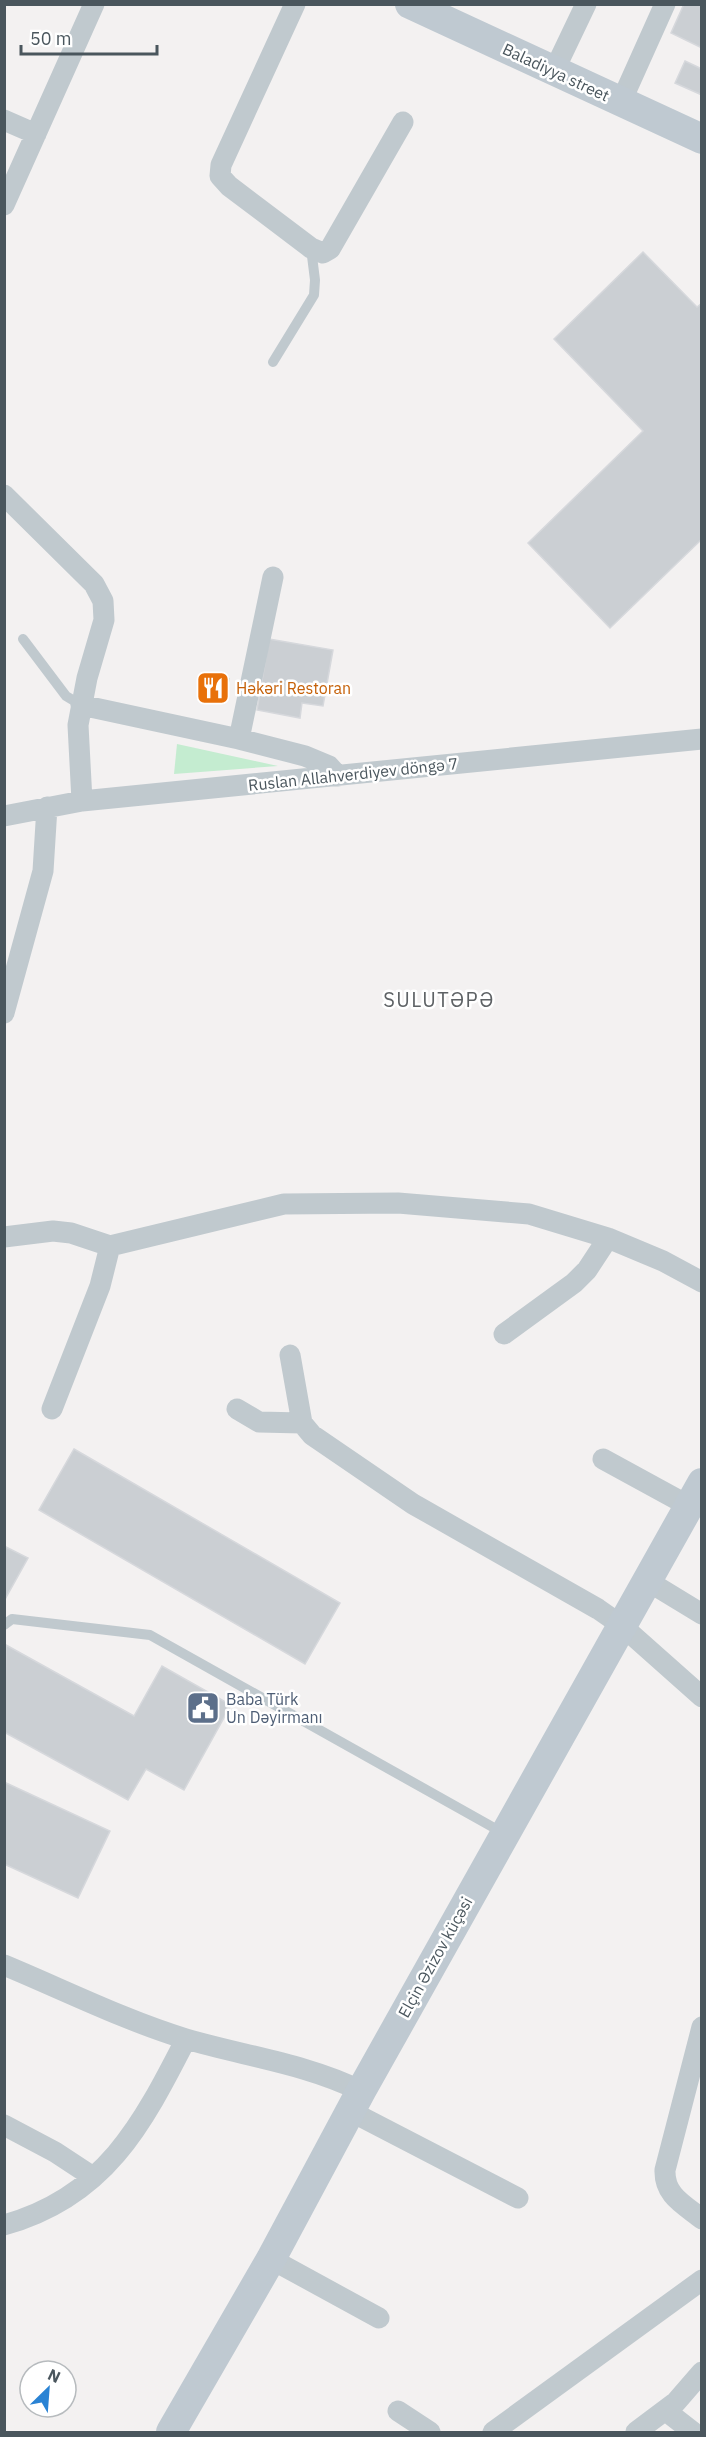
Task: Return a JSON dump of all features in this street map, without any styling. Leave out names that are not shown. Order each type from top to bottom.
[{"type":"street","points":[[4,205],[94,4]]},
{"type":"street","points":[[294,4],[221,165],[220,176],[229,186],[311,248],[323,253],[330,249],[404,122]]},
{"type":"street","name":"Baladiyya street","points":[[410,4],[702,139]]},
{"type":"street","points":[[554,71],[586,4]]},
{"type":"street","points":[[621,102],[665,4]]},
{"type":"street","points":[[4,120],[36,134]]},
{"type":"street","points":[[4,495],[94,584],[103,600],[104,620],[81,705],[76,740],[82,801]]},
{"type":"street","points":[[239,739],[273,577]]},
{"type":"street","points":[[81,705],[239,739],[317,760],[329,766],[338,776]]},
{"type":"street","name":"Ruslan Allahverdiyev döngə 7","points":[[4,816],[82,801],[702,739]]},
{"type":"street","points":[[4,1013],[43,871],[47,807]]},
{"type":"street","points":[[4,1237],[53,1232],[71,1233],[110,1246],[284,1204],[398,1203],[529,1214],[608,1238],[663,1261],[702,1282]]},
{"type":"street","points":[[504,1334],[587,1270],[608,1238]]},
{"type":"street","points":[[52,1409],[100,1286],[110,1246]]},
{"type":"street","points":[[290,1355],[302,1423],[312,1435],[413,1504],[598,1609],[621,1625],[702,1697]]},
{"type":"street","points":[[237,1409],[259,1422],[302,1423]]},
{"type":"street","points":[[603,1459],[695,1494]]},
{"type":"street","name":"Elçin Əzizov küçəsi","points":[[171,2433],[271,2259],[355,2101],[695,1494]]},
{"type":"street","points":[[646,1580],[702,1614]]},
{"type":"street","points":[[4,1965],[186,2039],[321,2075],[355,2101],[518,2198]]},
{"type":"street","points":[[702,2027],[665,2170],[664,2182],[675,2199],[702,2219]]},
{"type":"street","points":[[4,2225],[33,2217],[93,2177],[111,2162],[147,2115],[186,2039]]},
{"type":"street","points":[[4,2125],[55,2152],[93,2177]]},
{"type":"street","points":[[271,2259],[379,2318]]},
{"type":"street","points":[[493,2433],[702,2280]]},
{"type":"street","points":[[636,2433],[666,2411],[702,2372]]},
{"type":"street","points":[[398,2411],[430,2433]]},
{"type":"street","points":[[666,2411],[693,2433]]},
{"type":"lane","points":[[273,362],[314,296],[315,280],[311,248]]},
{"type":"lane","points":[[22,639],[66,696],[81,705]]},
{"type":"lane","points":[[4,1625],[12,1619],[150,1635],[505,1834]]},
{"type":"green space","points":[[177,744],[278,766],[174,774]]},
{"type":"building","points":[[684,4],[702,4],[702,48],[671,33]]},
{"type":"building","points":[[685,61],[702,69],[702,95],[675,83]]},
{"type":"building","points":[[643,252],[697,307],[702,303],[702,539],[610,628],[528,543],[643,431],[554,339]]},
{"type":"building","points":[[269,639],[333,650],[323,706],[302,703],[300,718],[257,710]]},
{"type":"building","points":[[74,1449],[340,1603],[305,1664],[39,1510]]},
{"type":"building","points":[[4,1546],[28,1558],[4,1601]]},
{"type":"building","points":[[6,1645],[134,1716],[162,1666],[231,1705],[184,1790],[146,1769],[128,1800],[4,1732]]},
{"type":"building","points":[[4,1782],[110,1831],[78,1898],[4,1864]]},
{"type":"place","name":"Həkəri Restoran","points":[[213,688]]},
{"type":"place","name":"Baba Türk Un Dəyirmanı","points":[[203,1708]]},
{"type":"district","name":"SULUTƏPƏ","points":[[439,1000]]}]
